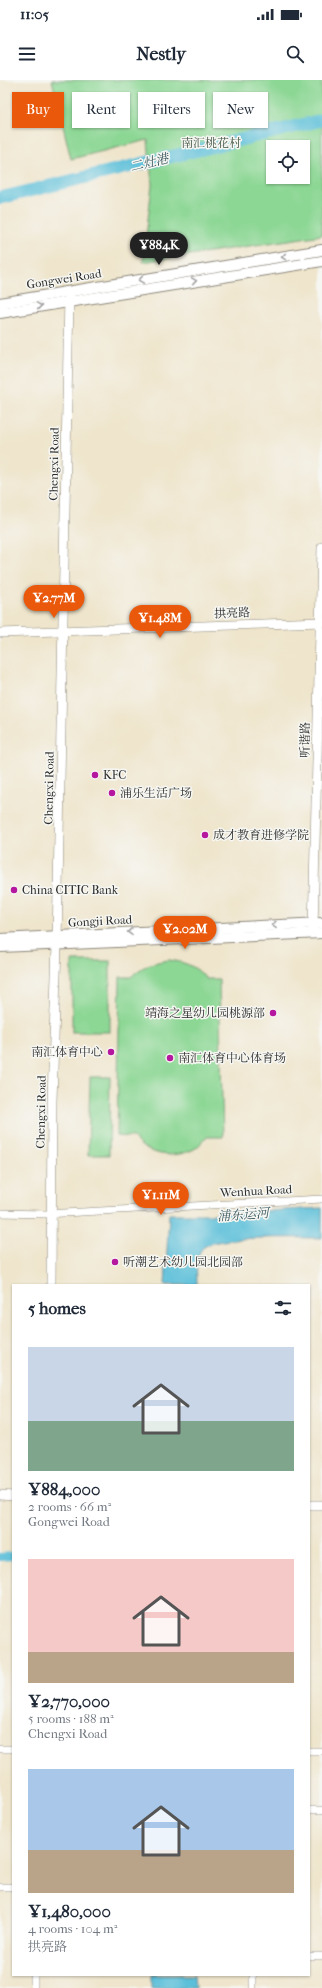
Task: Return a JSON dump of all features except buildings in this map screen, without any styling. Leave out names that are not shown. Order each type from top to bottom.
[{"type":"main road","name":"Gongwei Road","points":[[0,313],[69,297],[322,250]]},
{"type":"main road","name":"Gongwei Road","points":[[0,303],[69,297],[322,260]]},
{"type":"main road","name":"Gongji Road","points":[[0,947],[57,940],[317,923]]},
{"type":"main road","name":"Gongji Road","points":[[0,939],[57,940],[317,934]]},
{"type":"street","name":"Chengxi Road","points":[[51,1284],[52,1102],[64,632],[69,297]]},
{"type":"street","name":"听谐路","points":[[317,934],[322,548]]},
{"type":"street","name":"拱亮路","points":[[0,633],[321,622]]},
{"type":"street","name":"Wenhua Road","points":[[0,1213],[52,1214],[322,1199]]},
{"type":"street","points":[[0,1495],[12,1496]]},
{"type":"street","points":[[310,1505],[322,1505]]},
{"type":"street","points":[[0,1748],[12,1749]]},
{"type":"street","points":[[310,1751],[322,1750]]},
{"type":"street","points":[[310,1810],[322,1810]]},
{"type":"street","points":[[0,1887],[12,1887]]},
{"type":"street","points":[[310,1956],[322,1956]]},
{"type":"street","points":[[34,1976],[34,1988]]},
{"type":"street","points":[[252,1988],[253,1976]]},
{"type":"green space","name":"南汇桃花村","points":[[52,80],[322,80],[322,235],[143,262],[152,185],[148,140],[71,159],[64,128],[64,92],[55,92]]},
{"type":"green space","name":"南汇体育中心体育场","points":[[169,960],[190,965],[199,971],[206,979],[219,979],[223,1137],[207,1137],[196,1148],[188,1152],[170,1155],[153,1152],[138,1143],[133,1137],[117,1136],[120,977],[131,977],[148,965]]},
{"type":"green space","points":[[72,961],[110,961],[110,1032],[72,1032]]},
{"type":"green space","points":[[90,1077],[110,1077],[109,1155],[88,1155]]},
{"type":"water","name":"浦东运河","points":[[322,1208],[322,1238],[260,1238],[213,1243],[201,1250],[197,1259],[197,1284],[165,1284],[169,1214],[210,1214]]},
{"type":"water","points":[[151,1976],[194,1976],[195,1988],[151,1988]]},
{"type":"waterway","name":"二灶港","points":[[0,198],[322,120]]},
{"type":"waterway","points":[[0,1557],[12,1556]]},
{"type":"place","name":"KFC","points":[[95,775]]},
{"type":"place","name":"浦乐生活广场","points":[[112,793]]},
{"type":"place","name":"成才教育进修学院","points":[[205,835]]},
{"type":"place","name":"China CITIC Bank","points":[[14,890]]},
{"type":"place","name":"靖海之星幼儿园桃源部","points":[[273,1013]]},
{"type":"place","name":"南汇体育中心","points":[[111,1052]]},
{"type":"place","name":"南汇体育中心体育场","points":[[170,1058]]},
{"type":"place","name":"听潮艺术幼儿园北园部","points":[[115,1262]]}]
